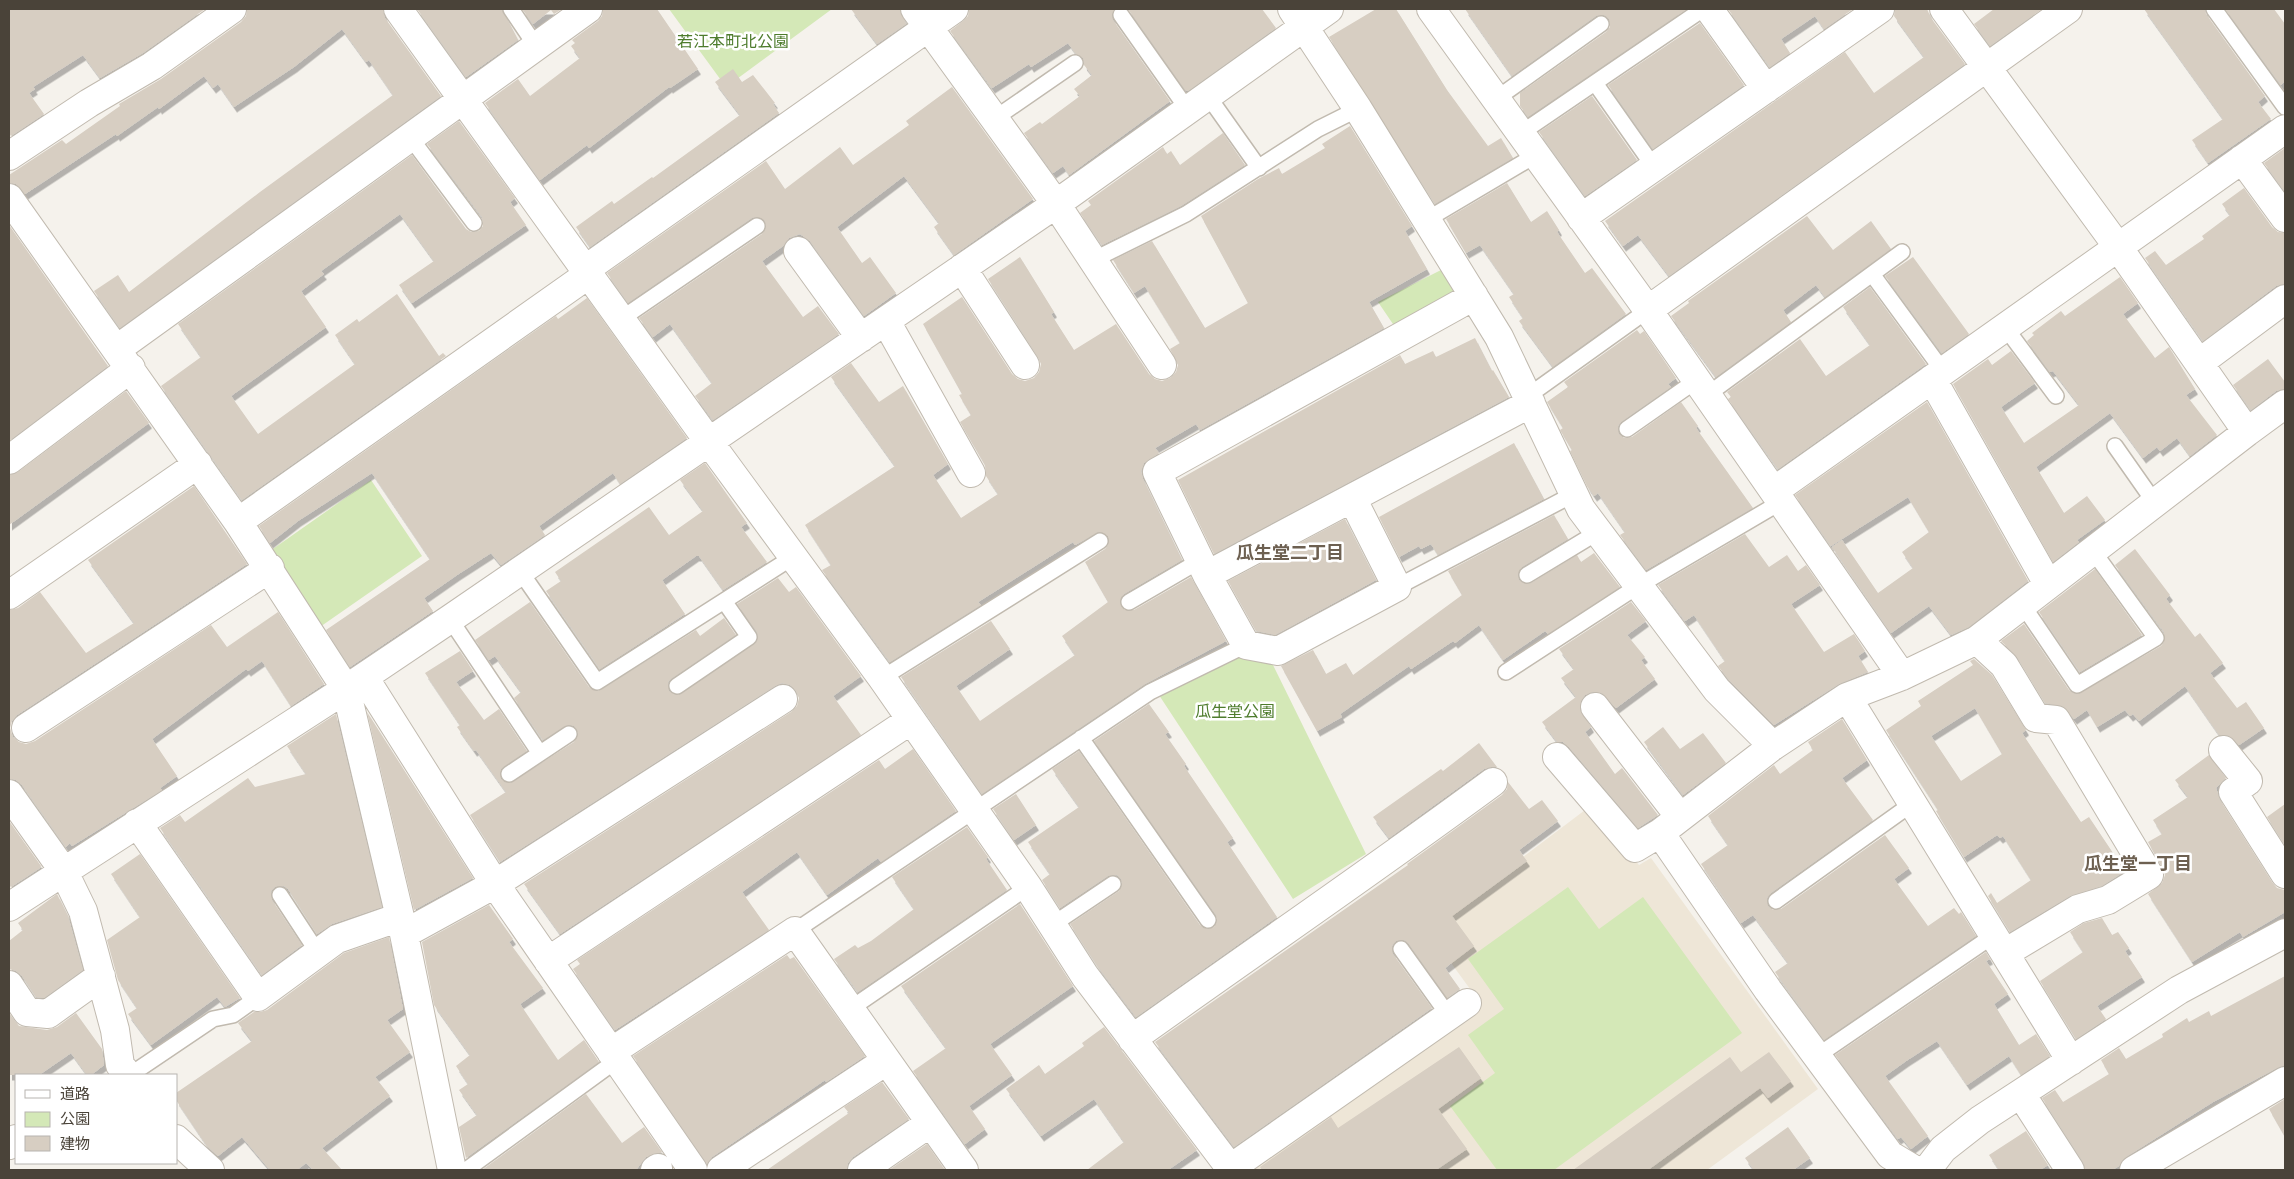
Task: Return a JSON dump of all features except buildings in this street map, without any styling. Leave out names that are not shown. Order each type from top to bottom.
[{"type":"street","points":[[9,156],[90,103],[152,66],[232,9]]},
{"type":"street","points":[[398,9],[464,98],[709,442],[882,678],[1028,887],[1085,976],[1230,1169],[1458,1009]]},
{"type":"street","points":[[9,460],[124,358],[410,137],[588,9]]},
{"type":"street","points":[[238,522],[587,272],[921,18],[954,9]]},
{"type":"street","points":[[9,906],[355,683],[450,619],[1056,204],[1198,103],[1298,18],[1329,9]]},
{"type":"street","points":[[1431,9],[1648,310],[1902,676]]},
{"type":"street","points":[[1709,9],[1766,89]]},
{"type":"street","points":[[1581,218],[1880,9]]},
{"type":"street","points":[[1944,9],[2118,247],[2247,432]]},
{"type":"street","points":[[1648,310],[2068,9]]},
{"type":"street","points":[[921,18],[1056,204],[1162,366]]},
{"type":"street","points":[[1298,18],[1358,109],[1499,337],[1581,509],[1716,690],[1773,746]]},
{"type":"street","points":[[1777,496],[1938,375],[2285,129]]},
{"type":"street","points":[[2242,159],[2285,218]]},
{"type":"street","points":[[9,198],[124,358],[270,568],[355,683],[693,1170]]},
{"type":"street","points":[[798,251],[861,338]]},
{"type":"street","points":[[962,268],[1024,365]]},
{"type":"street","points":[[1352,498],[1397,588],[1278,650],[1246,645],[1204,568],[1157,472],[1474,296]]},
{"type":"street","points":[[2199,363],[2285,299]]},
{"type":"street","points":[[886,320],[971,473]]},
{"type":"street","points":[[1938,375],[2048,584]]},
{"type":"street","points":[[1204,568],[1352,498],[1529,400]]},
{"type":"street","points":[[1557,757],[1636,848],[1670,825],[1773,746],[1847,696],[1902,676],[1977,640],[2285,404]]},
{"type":"street","points":[[9,595],[198,464]]},
{"type":"street","points":[[26,728],[270,568]]},
{"type":"street","points":[[1977,640],[2004,665],[2036,718],[2056,720],[2149,875],[2108,900],[2078,909],[2000,944]]},
{"type":"street","points":[[355,683],[452,1170]]},
{"type":"street","points":[[1847,696],[2071,1061]]},
{"type":"street","points":[[137,823],[258,997],[337,939],[402,925],[495,884],[783,699]]},
{"type":"street","points":[[1595,707],[1670,825],[1762,982],[1890,1155],[1915,1170]]},
{"type":"street","points":[[548,961],[911,720]]},
{"type":"street","points":[[2223,750],[2248,782],[2233,792],[2285,874]]},
{"type":"street","points":[[1132,1039],[1293,924],[1385,862],[1493,782]]},
{"type":"street","points":[[9,794],[63,870],[83,910],[115,1030],[121,1073]]},
{"type":"street","points":[[614,1056],[795,931],[964,1170]]},
{"type":"street","points":[[1927,1170],[1944,1149],[1980,1120],[2179,990],[2285,934]]},
{"type":"street","points":[[9,985],[27,1012],[48,1014],[101,976]]},
{"type":"street","points":[[720,1170],[886,1061]]},
{"type":"street","points":[[2134,1170],[2285,1081]]},
{"type":"street","points":[[2021,1094],[2070,1170]]},
{"type":"street","points":[[862,1170],[930,1123]]},
{"type":"street","points":[[178,1141],[210,1170]]},
{"type":"lane","points":[[511,9],[536,46]]},
{"type":"lane","points":[[1521,133],[1703,9]]},
{"type":"lane","points":[[2214,9],[2285,107]]},
{"type":"lane","points":[[1121,15],[1198,103],[1259,168]]},
{"type":"lane","points":[[1496,99],[1601,24]]},
{"type":"lane","points":[[994,119],[1075,63]]},
{"type":"lane","points":[[1595,83],[1654,167]]},
{"type":"lane","points":[[1093,260],[1186,214],[1318,129],[1358,109]]},
{"type":"lane","points":[[410,137],[474,222]]},
{"type":"lane","points":[[1426,220],[1536,155]]},
{"type":"lane","points":[[621,319],[757,226]]},
{"type":"lane","points":[[1627,429],[1702,387],[1902,252]]},
{"type":"lane","points":[[1872,274],[1938,375]]},
{"type":"lane","points":[[1529,400],[1648,310]]},
{"type":"lane","points":[[2005,327],[2056,396]]},
{"type":"lane","points":[[2115,446],[2155,503]]},
{"type":"lane","points":[[1397,588],[1574,494]]},
{"type":"lane","points":[[1506,672],[1777,496]]},
{"type":"lane","points":[[1527,575],[1598,532]]},
{"type":"lane","points":[[882,678],[1100,541]]},
{"type":"lane","points":[[2022,604],[2077,684],[2156,638],[2093,551]]},
{"type":"lane","points":[[520,571],[597,682],[793,557]]},
{"type":"lane","points":[[1129,602],[1204,568]]},
{"type":"lane","points":[[678,686],[749,637],[724,601]]},
{"type":"lane","points":[[450,619],[539,752]]},
{"type":"lane","points":[[795,931],[1150,692],[1246,645]]},
{"type":"lane","points":[[508,774],[569,734]]},
{"type":"lane","points":[[1082,738],[1208,920]]},
{"type":"lane","points":[[1776,901],[1913,803]]},
{"type":"lane","points":[[1052,925],[1113,884]]},
{"type":"lane","points":[[850,1009],[1028,887]]},
{"type":"lane","points":[[280,895],[318,953]]},
{"type":"lane","points":[[1817,1056],[2000,944]]},
{"type":"lane","points":[[1401,949],[1458,1009]]},
{"type":"lane","points":[[121,1073],[213,1019],[232,1015],[258,997]]},
{"type":"lane","points":[[466,1170],[614,1056]]},
{"type":"shaded area","points":[[1589,807],[1639,865],[1651,858],[1818,1089],[1707,1170],[1245,1170],[1481,1004],[1427,930]]},
{"type":"green space","name":"若江本町北公園","points":[[669,9],[832,9],[726,87]]},
{"type":"green space","points":[[1441,270],[1458,294],[1395,327],[1378,302]]},
{"type":"green space","points":[[371,480],[422,556],[317,629],[270,551]]},
{"type":"green space","name":"瓜生堂公園","points":[[1233,651],[1273,665],[1366,854],[1293,899],[1155,689]]},
{"type":"green space","points":[[1568,887],[1599,929],[1643,897],[1742,1033],[1554,1170],[1497,1170],[1450,1106],[1495,1073],[1468,1035],[1504,1009],[1468,959]]},
{"type":"district","name":"瓜生堂二丁目","points":[[1290,552]]},
{"type":"district","name":"瓜生堂一丁目","points":[[2138,863]]}]
